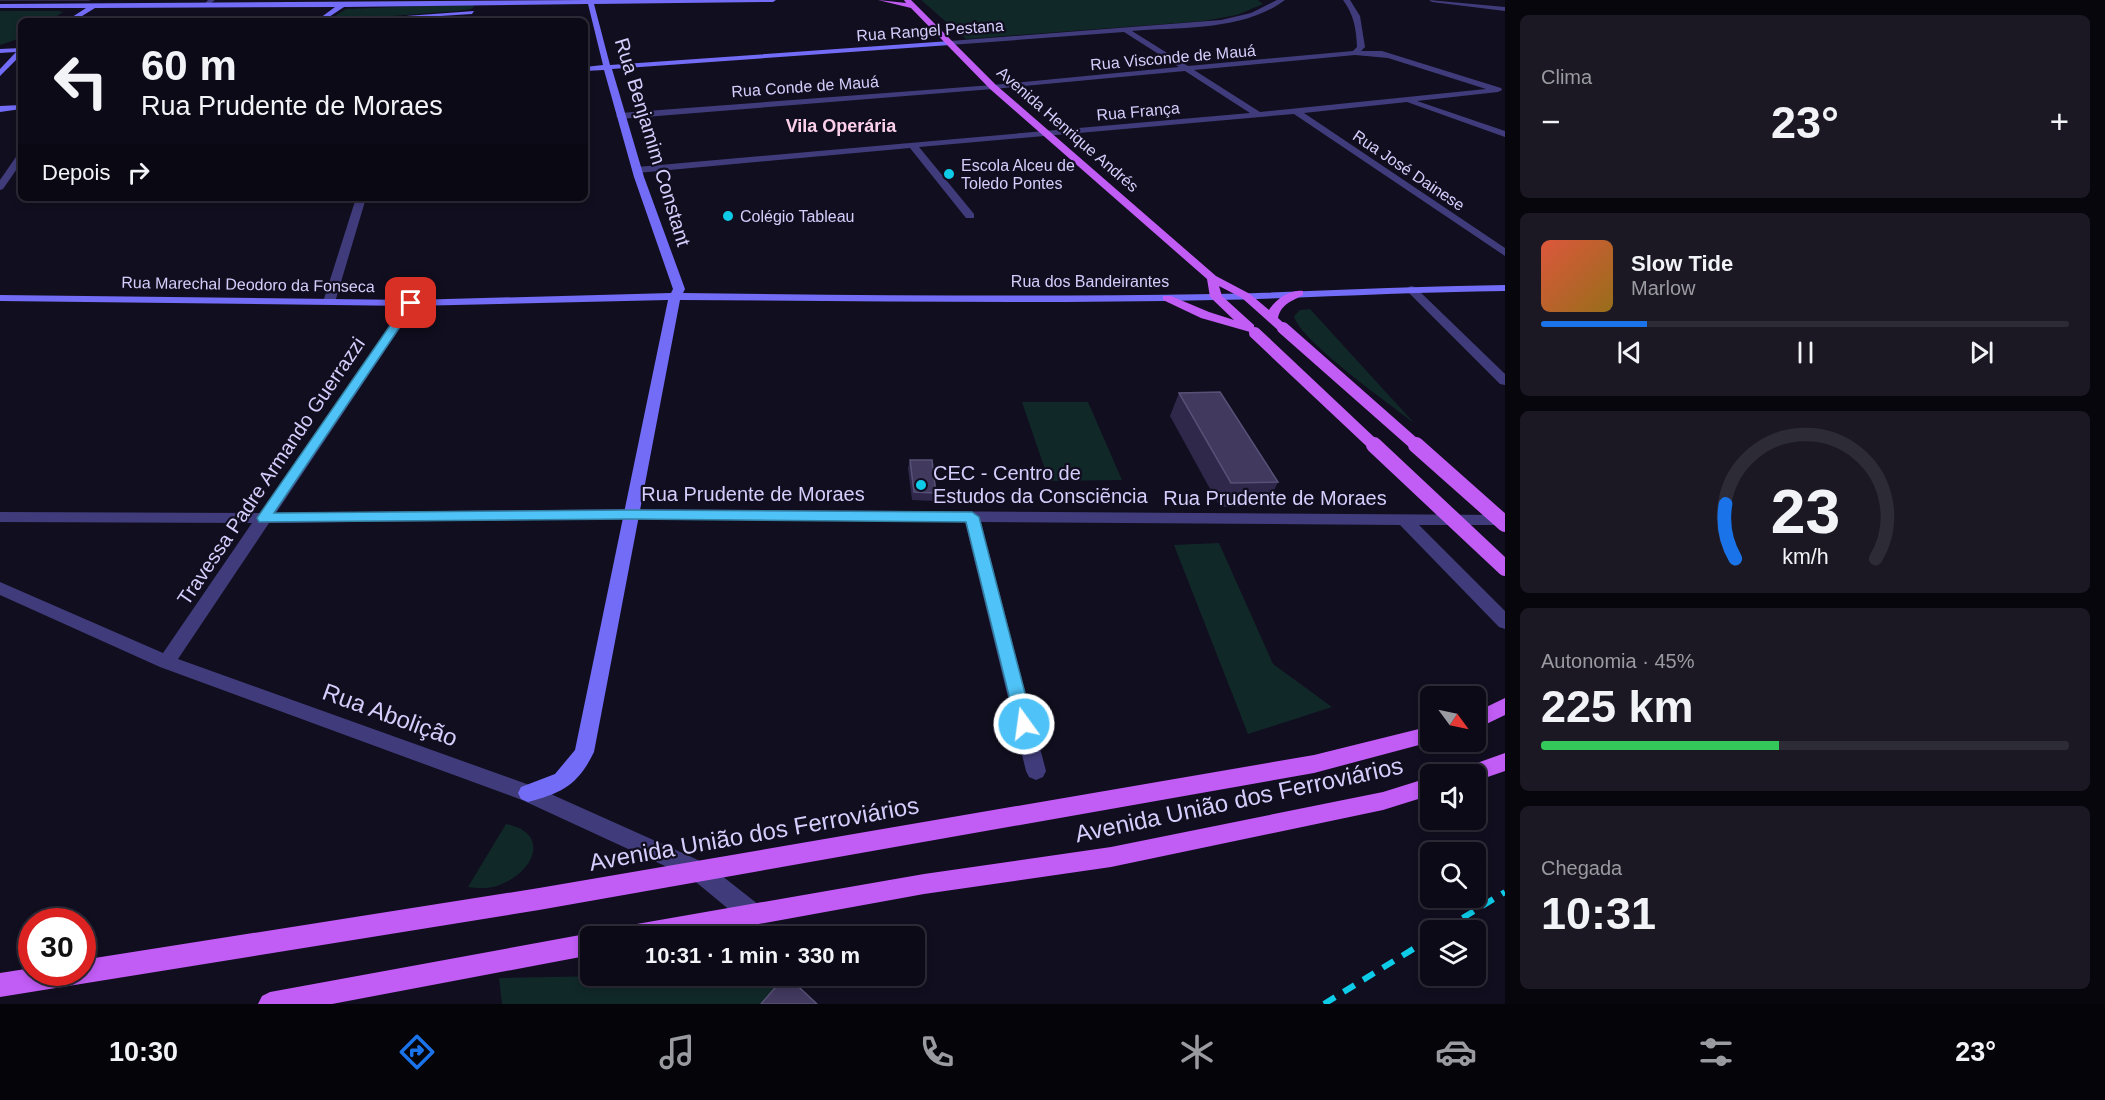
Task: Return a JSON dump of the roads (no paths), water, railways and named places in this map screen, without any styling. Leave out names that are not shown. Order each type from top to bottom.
[{"type":"main road","points":[[881,0],[910,3]]},
{"type":"main road","name":"Avenida Henrique Andrés","points":[[910,3],[993,87],[1212,278],[1246,296],[1505,522]]},
{"type":"main road","points":[[1212,278],[1216,297],[1505,568]]},
{"type":"main road","points":[[1272,319],[1272,310],[1279,303],[1299,293]]},
{"type":"main road","points":[[1167,298],[1205,315],[1253,331]]},
{"type":"main road","points":[[1486,716],[1505,706]]},
{"type":"main road","name":"Avenida União dos Ferroviários","points":[[96,970],[528,901],[1314,764],[1420,737]]},
{"type":"main road","points":[[1486,769],[1505,762]]},
{"type":"main road","name":"Avenida União dos Ferroviários","points":[[683,926],[924,884],[1110,857],[1383,801],[1420,789]]},
{"type":"main road","points":[[270,1004],[580,946]]},
{"type":"main road","name":"Avenida União dos Ferroviários","points":[[0,985],[18,982]]},
{"type":"street","points":[[74,18],[104,0]]},
{"type":"street","points":[[204,6],[212,0]]},
{"type":"street","points":[[0,6],[773,0]]},
{"type":"street","points":[[1265,0],[1273,4]]},
{"type":"street","name":"Rua Rangel Pestana","points":[[588,69],[1221,22],[1239,19],[1282,0]]},
{"type":"street","points":[[1346,0],[1354,7],[1359,17],[1358,50]]},
{"type":"street","points":[[1431,0],[1505,9]]},
{"type":"street","points":[[472,12],[481,8],[480,2]]},
{"type":"street","points":[[401,18],[590,2]]},
{"type":"street","name":"Rua Benjamim Constant","points":[[528,793],[553,787],[571,775],[584,752],[675,296],[680,289],[620,116],[609,67],[590,2]]},
{"type":"street","points":[[322,18],[340,3]]},
{"type":"street","points":[[1126,30],[1259,115]]},
{"type":"street","name":"Rua Visconde de Mauá","points":[[993,87],[1358,50],[1389,56],[1501,91]]},
{"type":"street","points":[[0,51],[18,51]]},
{"type":"street","points":[[0,74],[18,54]]},
{"type":"street","name":"Rua Conde de Mauá","points":[[620,116],[993,87]]},
{"type":"street","name":"Rua França","points":[[637,170],[1259,115],[1501,91]]},
{"type":"street","points":[[1405,99],[1505,134]]},
{"type":"street","points":[[0,109],[18,107]]},
{"type":"street","name":"Rua José Dainese","points":[[1296,111],[1505,253]]},
{"type":"street","points":[[913,146],[970,216]]},
{"type":"street","points":[[0,187],[18,160]]},
{"type":"street","points":[[329,302],[360,201]]},
{"type":"street","name":"Rua dos Bandeirantes","points":[[675,296],[954,299],[1167,298],[1505,288]]},
{"type":"street","points":[[1411,289],[1505,381]]},
{"type":"street","name":"Rua Marechal Deodoro da Fonseca","points":[[0,298],[411,303],[675,296]]},
{"type":"street","name":"Travessa Padre Armando Guerrazzi","points":[[166,662],[411,303]]},
{"type":"street","name":"Rua Prudente de Moraes","points":[[0,517],[264,518],[630,514],[1505,522]]},
{"type":"street","points":[[972,517],[1036,771]]},
{"type":"street","points":[[1405,520],[1505,622]]},
{"type":"street","name":"Rua Abolição","points":[[0,588],[166,662],[528,793],[699,871],[750,913]]},
{"type":"railway","points":[[1459,920],[1505,892]]},
{"type":"railway","points":[[1324,1004],[1420,945]]},
{"type":"place","name":"Escola Alceu de Toledo Pontes","points":[[949,174]]},
{"type":"place","name":"Colégio Tableau","points":[[728,216]]},
{"type":"place","name":"CEC - Centro de Estudos da Consciẽncia","points":[[921,485]]},
{"type":"district","name":"Vila Operária","points":[[841,126]]}]
